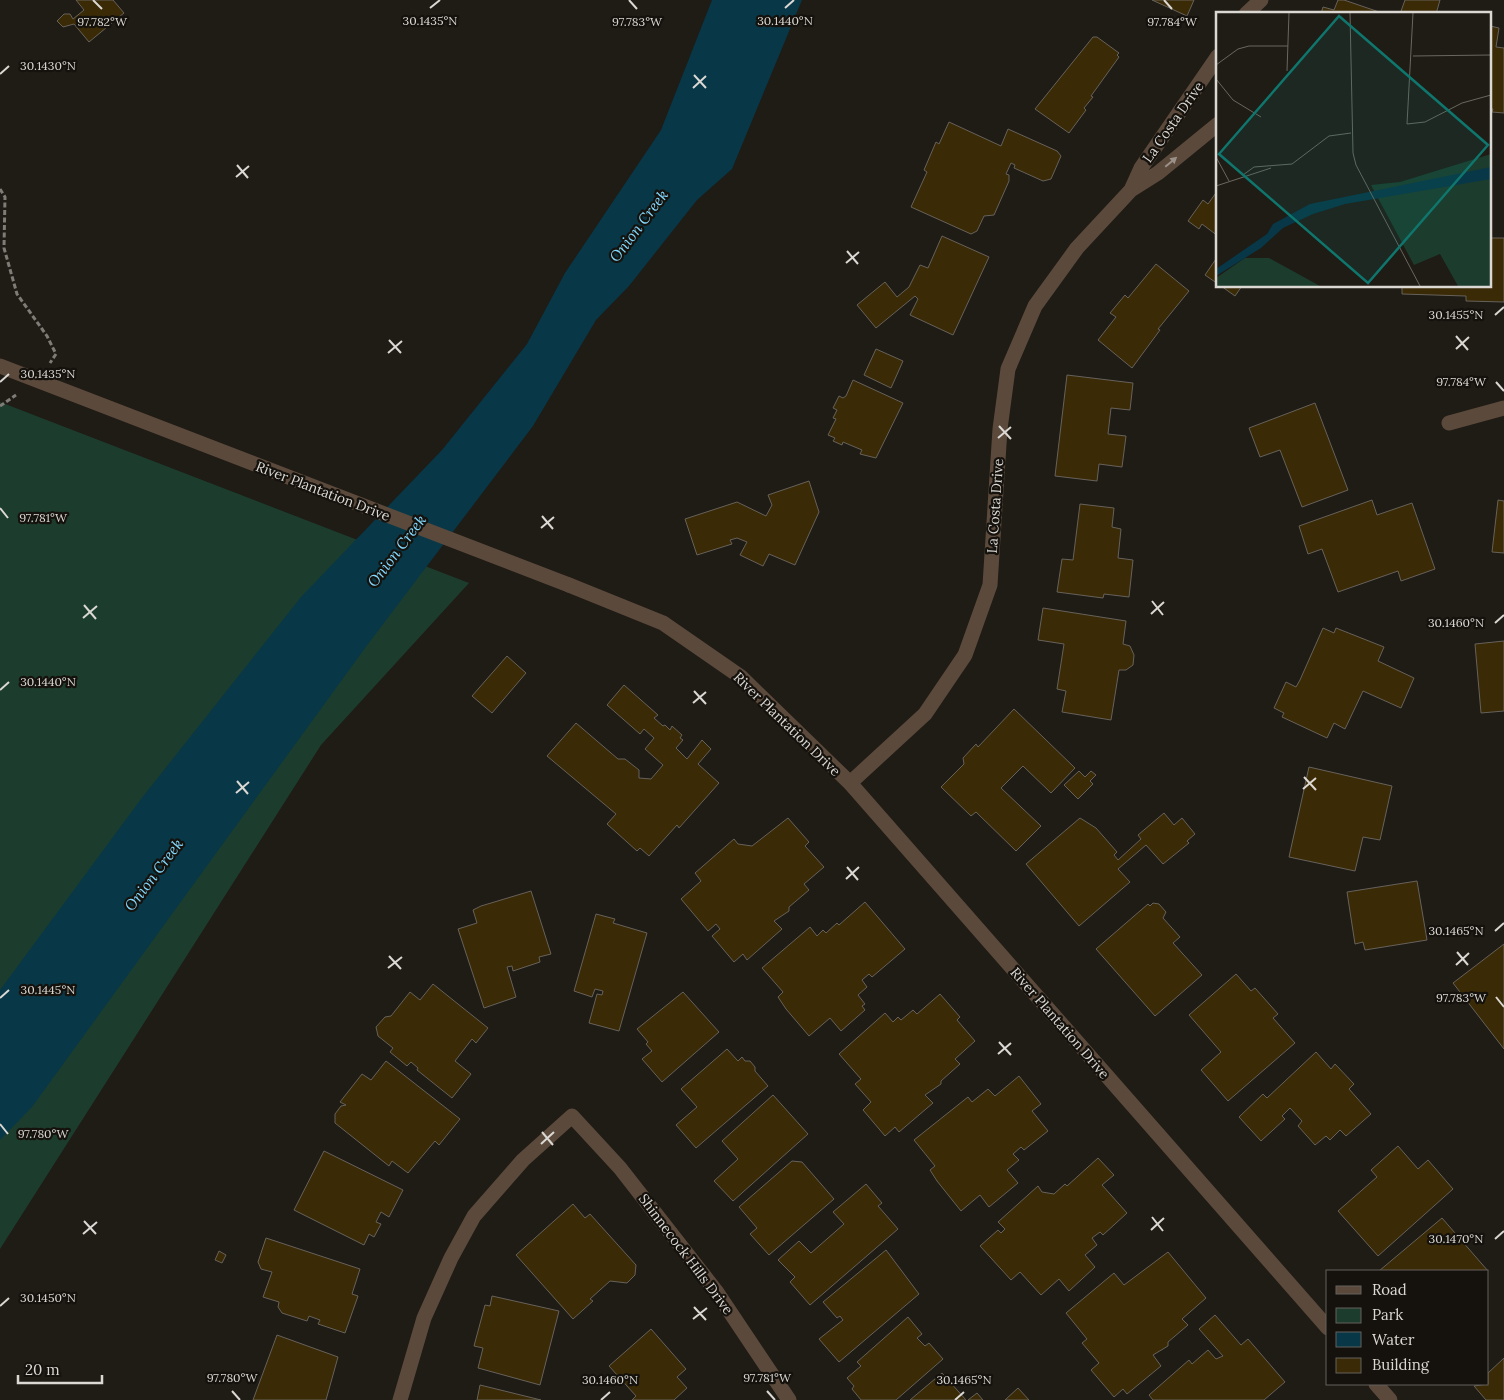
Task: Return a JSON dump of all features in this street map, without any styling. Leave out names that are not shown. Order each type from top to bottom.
[{"type":"street","points":[[1249,12],[1261,5]]},
{"type":"street","name":"La Costa Drive","points":[[1131,190],[1141,168],[1216,59]]},
{"type":"street","name":"La Costa Drive","points":[[850,783],[925,714],[965,656],[990,585],[1000,428],[1008,369],[1035,306],[1077,248],[1131,190],[1158,173],[1216,126]]},
{"type":"street","name":"River Plantation Drive","points":[[0,366],[663,623],[733,672],[850,783],[1326,1326]]},
{"type":"street","points":[[1449,423],[1504,408]]},
{"type":"street","name":"Shinnecock Hills Drive","points":[[400,1400],[424,1318],[451,1258],[474,1216],[523,1160],[572,1116],[620,1168],[693,1261],[789,1400]]},
{"type":"street","points":[[1377,1385],[1390,1400]]},
{"type":"path","points":[[0,189],[5,197],[4,248],[17,294],[47,336],[56,354],[44,369]]},
{"type":"path","points":[[0,406],[20,392]]},
{"type":"green space","points":[[0,402],[469,583],[321,745],[0,1249]]},
{"type":"water","name":"Onion Creek","points":[[712,0],[802,0],[732,169],[697,200],[629,286],[596,320],[533,426],[368,644],[32,1107],[0,1140],[0,990],[141,799],[301,597],[442,450],[527,344],[565,273],[661,130]]},
{"type":"building","points":[[76,0],[113,0],[124,13],[89,42],[74,24],[63,27],[57,21],[64,14],[70,14],[73,19],[84,10]]},
{"type":"building","points":[[1152,0],[1194,0],[1187,16]]},
{"type":"building","points":[[1338,0],[1344,0],[1379,12],[1322,12],[1323,7],[1334,10]]},
{"type":"building","points":[[1405,0],[1440,0],[1437,12],[1401,12]]},
{"type":"building","points":[[1492,26],[1499,28],[1496,47],[1504,48],[1504,113],[1492,112]]},
{"type":"building","points":[[1093,37],[1097,37],[1119,53],[1117,55],[1119,57],[1091,96],[1093,97],[1084,108],[1086,110],[1069,133],[1035,109]]},
{"type":"building","points":[[949,122],[1001,146],[1008,129],[1057,151],[1061,156],[1051,179],[1043,181],[1014,168],[1015,165],[1011,163],[1006,174],[1009,175],[1009,181],[994,215],[984,216],[977,231],[971,234],[911,207],[927,172],[924,170],[936,142],[939,144]]},
{"type":"building","points":[[1216,193],[1216,234],[1202,224],[1199,229],[1188,221],[1203,200],[1208,204]]},
{"type":"building","points":[[942,236],[989,257],[953,335],[910,315],[918,299],[915,296],[876,328],[857,305],[885,282],[897,297],[909,287],[920,265],[928,268]]},
{"type":"building","points":[[1492,238],[1504,238],[1504,302],[1466,301],[1466,296],[1402,294],[1402,288],[1492,288]]},
{"type":"building","points":[[1216,259],[1216,283],[1205,275]]},
{"type":"building","points":[[1156,264],[1189,291],[1158,329],[1160,330],[1132,368],[1098,340],[1116,317],[1110,313],[1125,295],[1128,298]]},
{"type":"building","points":[[1224,288],[1241,288],[1235,296]]},
{"type":"building","points":[[876,349],[903,361],[891,388],[864,375]]},
{"type":"building","points":[[1067,375],[1133,383],[1130,410],[1111,408],[1108,434],[1126,436],[1122,467],[1099,464],[1097,481],[1055,476]]},
{"type":"building","points":[[853,380],[903,403],[876,458],[860,454],[862,450],[843,442],[842,445],[833,441],[835,438],[828,435],[836,419],[833,418],[837,410],[833,408],[839,396],[843,398],[846,396]]},
{"type":"building","points":[[1315,403],[1348,490],[1302,507],[1280,450],[1260,457],[1249,428]]},
{"type":"building","points":[[809,481],[819,512],[795,565],[769,554],[763,566],[740,555],[747,542],[737,538],[730,540],[732,544],[697,555],[685,519],[737,502],[766,516],[772,505],[768,495]]},
{"type":"building","points":[[1372,500],[1377,515],[1412,503],[1435,569],[1401,581],[1398,571],[1338,592],[1322,549],[1308,554],[1299,526]]},
{"type":"building","points":[[1498,500],[1504,501],[1504,553],[1492,552]]},
{"type":"building","points":[[1080,504],[1114,508],[1112,527],[1121,529],[1118,558],[1133,560],[1129,597],[1104,594],[1103,598],[1057,592],[1062,559],[1073,560]]},
{"type":"building","points":[[1043,608],[1126,621],[1123,644],[1130,646],[1134,655],[1133,665],[1126,670],[1119,670],[1111,720],[1062,712],[1066,691],[1057,689],[1064,644],[1038,640]]},
{"type":"building","points":[[1323,628],[1334,633],[1336,628],[1384,647],[1378,661],[1414,678],[1401,708],[1363,691],[1345,729],[1334,723],[1327,738],[1282,717],[1284,713],[1274,708],[1286,682],[1296,687]]},
{"type":"building","points":[[1504,641],[1504,711],[1481,713],[1475,644]]},
{"type":"building","points":[[507,656],[526,673],[492,713],[472,696]]},
{"type":"building","points":[[624,685],[658,715],[654,718],[663,726],[665,725],[670,730],[672,726],[682,735],[680,738],[683,740],[676,748],[687,759],[702,740],[711,749],[698,764],[719,783],[679,828],[677,825],[649,856],[640,848],[637,851],[607,824],[616,814],[547,756],[576,723],[618,759],[625,759],[639,770],[639,778],[651,779],[663,765],[645,749],[654,738],[644,729],[640,734],[607,705]]},
{"type":"building","points":[[1014,709],[1075,768],[1051,793],[1023,766],[1001,788],[1041,826],[1016,851],[976,812],[971,816],[941,787],[964,764],[963,758],[976,744],[978,747]]},
{"type":"building","points":[[1309,767],[1392,786],[1380,840],[1363,837],[1355,871],[1289,857]]},
{"type":"building","points":[[1079,771],[1085,777],[1091,771],[1096,775],[1090,781],[1093,784],[1078,799],[1064,785]]},
{"type":"building","points":[[1164,813],[1174,825],[1182,818],[1195,834],[1187,841],[1189,843],[1163,864],[1146,845],[1118,869],[1130,882],[1079,926],[1026,864],[1080,818],[1096,828],[1117,852],[1114,855],[1118,860],[1141,839],[1138,835]]},
{"type":"building","points":[[788,818],[809,842],[805,846],[824,867],[804,884],[809,890],[789,907],[789,911],[774,921],[782,929],[747,960],[743,954],[734,962],[712,936],[720,929],[716,924],[708,931],[681,899],[701,881],[695,873],[734,839],[738,844],[752,846]]},
{"type":"building","points":[[1417,881],[1427,940],[1365,950],[1363,942],[1355,944],[1347,892]]},
{"type":"building","points":[[531,891],[551,954],[539,957],[540,962],[513,971],[512,966],[507,967],[516,997],[484,1008],[458,929],[477,923],[473,910]]},
{"type":"building","points":[[865,902],[905,949],[872,977],[869,974],[862,980],[867,987],[858,995],[865,1004],[862,1006],[865,1010],[841,1031],[830,1018],[809,1036],[778,997],[783,992],[762,968],[810,927],[817,936],[823,930],[826,933],[837,923],[839,925]]},
{"type":"building","points":[[1153,903],[1159,904],[1166,912],[1163,918],[1180,937],[1173,943],[1202,975],[1155,1016],[1096,949],[1148,904],[1150,906]]},
{"type":"building","points":[[596,914],[615,919],[613,923],[647,933],[619,1031],[589,1023],[597,994],[602,995],[603,991],[595,989],[592,997],[574,991]]},
{"type":"building","points":[[1504,944],[1504,1049],[1453,983]]},
{"type":"building","points":[[1236,974],[1251,991],[1255,988],[1278,1014],[1273,1018],[1295,1043],[1228,1101],[1201,1070],[1221,1052],[1189,1015]]},
{"type":"building","points":[[433,984],[488,1028],[476,1043],[472,1039],[455,1061],[471,1074],[452,1098],[417,1070],[418,1068],[411,1062],[407,1066],[390,1052],[393,1048],[378,1036],[376,1027],[385,1017],[391,1016],[410,992],[420,1000]]},
{"type":"building","points":[[683,992],[719,1032],[662,1082],[642,1059],[652,1051],[646,1044],[648,1042],[637,1029]]},
{"type":"building","points":[[940,994],[960,1017],[957,1020],[975,1041],[955,1059],[960,1064],[941,1081],[941,1084],[925,1095],[933,1103],[899,1132],[895,1127],[885,1136],[863,1110],[871,1102],[855,1084],[861,1079],[839,1054],[885,1013],[893,1022],[898,1017],[901,1020],[913,1010],[917,1014]]},
{"type":"building","points":[[727,1049],[738,1061],[742,1057],[745,1061],[750,1061],[755,1067],[755,1071],[768,1086],[696,1148],[676,1125],[697,1107],[681,1089]]},
{"type":"building","points":[[1316,1052],[1331,1069],[1335,1064],[1354,1084],[1349,1089],[1371,1114],[1346,1136],[1340,1130],[1330,1140],[1326,1136],[1315,1145],[1298,1126],[1302,1121],[1290,1108],[1282,1116],[1285,1119],[1261,1141],[1239,1117],[1263,1094],[1267,1098]]},
{"type":"building","points":[[386,1061],[460,1119],[439,1145],[435,1141],[408,1173],[392,1161],[389,1166],[335,1123],[335,1114],[341,1106],[346,1105],[340,1102],[362,1074],[371,1080]]},
{"type":"building","points":[[1019,1076],[1041,1104],[1032,1111],[1048,1131],[1024,1150],[1021,1147],[1013,1154],[1019,1160],[1007,1170],[1018,1183],[989,1207],[980,1195],[961,1211],[937,1181],[930,1170],[935,1166],[914,1140],[968,1097],[972,1102],[988,1089],[995,1096]]},
{"type":"building","points":[[773,1095],[808,1134],[733,1201],[714,1181],[738,1159],[722,1141]]},
{"type":"building","points":[[1398,1146],[1418,1169],[1428,1160],[1453,1189],[1378,1256],[1338,1211],[1377,1177],[1371,1170]]},
{"type":"building","points":[[324,1151],[403,1190],[389,1217],[381,1212],[376,1222],[381,1224],[374,1237],[369,1234],[364,1245],[294,1210]]},
{"type":"building","points":[[1098,1158],[1114,1175],[1102,1185],[1127,1213],[1103,1235],[1100,1232],[1092,1238],[1097,1245],[1085,1255],[1095,1267],[1069,1291],[1059,1279],[1041,1295],[1020,1272],[1011,1280],[980,1246],[998,1230],[1001,1233],[1005,1229],[998,1222],[1038,1186],[1042,1192],[1054,1194],[1065,1184],[1067,1186]]},
{"type":"building","points":[[792,1161],[802,1162],[834,1199],[769,1255],[750,1234],[757,1228],[739,1207]]},
{"type":"building","points":[[866,1184],[882,1203],[878,1206],[898,1229],[810,1305],[790,1282],[795,1277],[778,1260],[799,1241],[811,1253],[844,1224],[833,1212]]},
{"type":"building","points":[[573,1204],[585,1218],[590,1214],[636,1265],[635,1275],[627,1283],[610,1281],[590,1299],[593,1301],[573,1319],[516,1255]]},
{"type":"building","points":[[1442,1218],[1487,1270],[1380,1270]]},
{"type":"building","points":[[266,1238],[360,1269],[352,1294],[358,1296],[345,1333],[318,1324],[320,1320],[309,1316],[307,1321],[282,1313],[278,1307],[279,1302],[263,1297],[272,1272],[261,1269],[258,1262]]},
{"type":"building","points":[[886,1250],[919,1294],[839,1362],[819,1339],[843,1320],[840,1316],[837,1318],[823,1302]]},
{"type":"building","points":[[219,1251],[226,1255],[222,1263],[215,1260]]},
{"type":"building","points":[[1168,1252],[1206,1298],[1182,1319],[1188,1325],[1168,1342],[1168,1346],[1153,1355],[1161,1366],[1127,1394],[1123,1389],[1114,1397],[1091,1370],[1099,1363],[1082,1343],[1087,1339],[1066,1313],[1114,1273],[1124,1285]]},
{"type":"building","points":[[492,1296],[559,1311],[540,1385],[478,1368],[483,1348],[474,1346],[485,1305],[490,1306]]},
{"type":"building","points":[[1215,1315],[1241,1345],[1248,1339],[1285,1382],[1264,1400],[1153,1400],[1149,1395],[1189,1360],[1192,1364],[1208,1350],[1216,1359],[1223,1356],[1199,1329]]},
{"type":"building","points":[[908,1317],[922,1334],[917,1338],[925,1346],[929,1343],[943,1359],[896,1400],[861,1400],[852,1389],[854,1386],[847,1378],[861,1366],[857,1362]]},
{"type":"building","points":[[651,1329],[686,1369],[677,1377],[687,1388],[674,1400],[632,1400],[636,1396],[609,1366]]},
{"type":"building","points":[[277,1335],[338,1357],[326,1400],[253,1400]]},
{"type":"building","points":[[1504,1358],[1504,1400],[1486,1400],[1474,1386],[1489,1385],[1489,1372]]},
{"type":"building","points":[[942,1373],[966,1400],[910,1400]]},
{"type":"building","points":[[480,1385],[541,1400],[477,1400]]},
{"type":"building","points":[[1018,1388],[1029,1400],[1005,1400]]},
{"type":"building","points":[[977,1393],[983,1400],[968,1400]]}]
